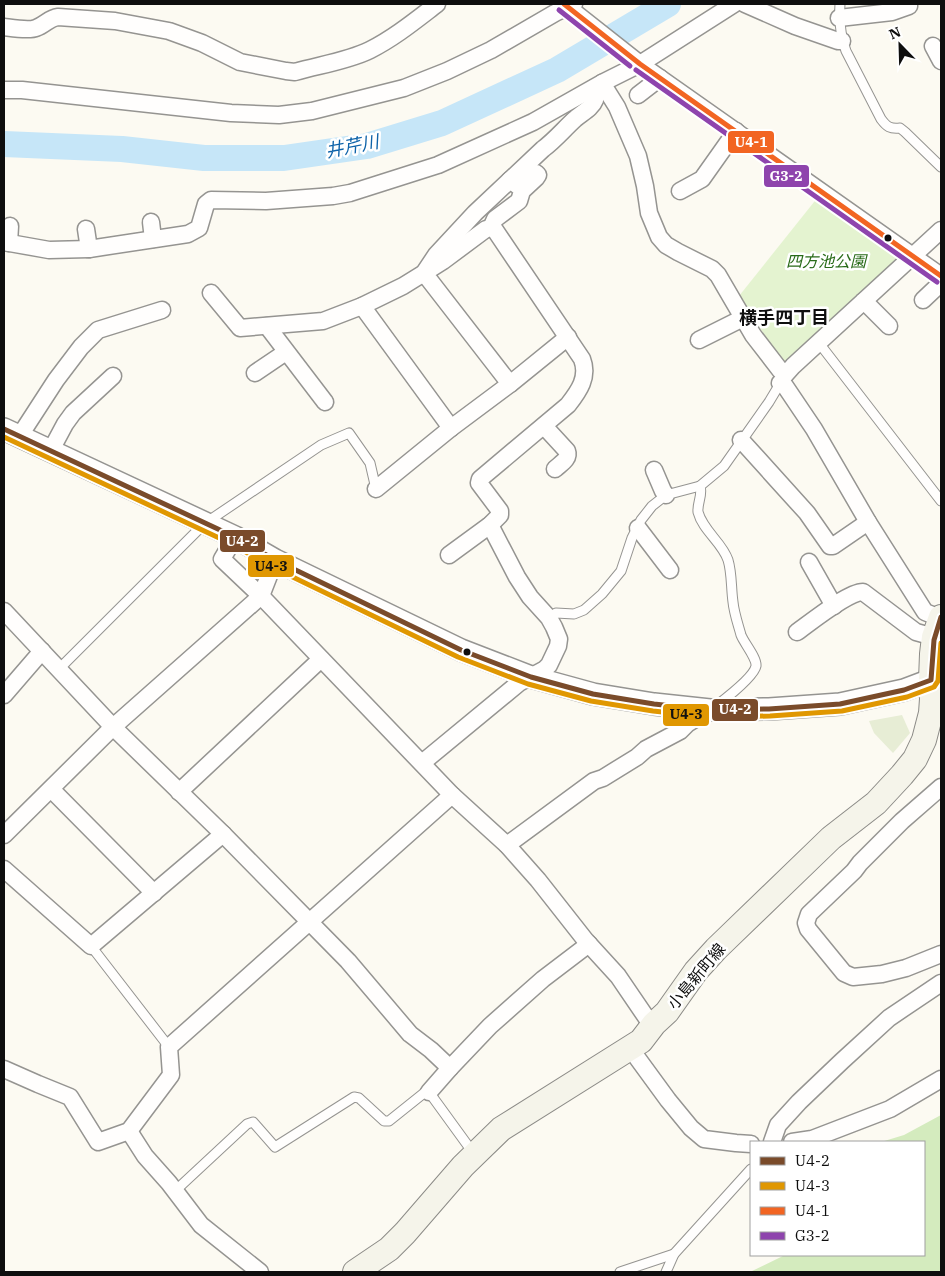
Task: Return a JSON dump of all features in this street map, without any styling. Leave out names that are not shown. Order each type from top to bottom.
[{"type":"main road","name":"小島新町線","points":[[355,1272],[389,1249],[463,1166],[500,1129],[641,1041],[654,1024],[667,1012],[696,971],[716,949],[831,838],[876,803],[902,776],[915,759],[924,740],[931,713],[936,678],[932,654],[939,624]]},
{"type":"street","points":[[4,27],[34,29],[52,18],[115,21],[170,31],[202,43],[240,62],[295,72],[355,56],[370,50],[397,34],[437,4]]},
{"type":"street","points":[[10,226],[6,243],[49,250],[89,249],[188,234],[199,228],[206,204],[211,200],[266,201],[350,193],[438,165],[533,122],[734,4]]},
{"type":"street","points":[[745,4],[795,26],[842,41]]},
{"type":"street","points":[[4,90],[22,90],[231,114],[279,115],[312,111],[404,88],[447,72],[570,6],[638,62],[941,276]]},
{"type":"street","points":[[840,11],[892,12],[909,6]]},
{"type":"street","points":[[933,46],[941,61]]},
{"type":"street","points":[[638,95],[660,78]]},
{"type":"street","points":[[424,273],[436,255],[475,213],[543,149],[553,142],[575,119],[586,111],[594,101],[598,85]]},
{"type":"street","points":[[598,85],[617,107],[638,156],[649,213],[659,237],[666,245],[712,269],[718,275],[753,335],[780,370],[785,386],[814,430],[924,612],[939,624]]},
{"type":"street","points":[[680,191],[702,179],[736,131]]},
{"type":"street","points":[[491,228],[495,219],[519,201],[522,191],[538,175],[536,173],[533,174],[518,186],[510,180]]},
{"type":"street","points":[[150,222],[153,239]]},
{"type":"street","points":[[211,293],[240,328],[322,321],[362,306],[403,286],[443,261],[486,229],[491,228],[495,230],[582,359],[585,365],[585,373],[581,384],[568,405],[480,479],[479,483],[500,511],[500,515],[490,525],[449,555]]},
{"type":"street","points":[[86,230],[89,249]]},
{"type":"street","points":[[783,379],[941,230]]},
{"type":"street","points":[[424,273],[510,384]]},
{"type":"street","points":[[923,300],[941,283]]},
{"type":"street","points":[[864,301],[889,326]]},
{"type":"street","points":[[362,306],[451,428]]},
{"type":"street","points":[[162,310],[98,330],[81,347],[11,433],[235,537],[275,560],[461,650],[531,677],[593,694],[654,704],[710,710],[769,709],[840,704],[904,690],[936,678]]},
{"type":"street","points":[[699,340],[743,318]]},
{"type":"street","points":[[267,326],[325,402]]},
{"type":"street","points":[[376,489],[568,337]]},
{"type":"street","points":[[255,372],[286,352]]},
{"type":"street","points":[[50,452],[64,424],[73,413],[113,376]]},
{"type":"street","points":[[544,426],[568,454],[567,458],[555,469]]},
{"type":"street","points":[[741,440],[807,514],[830,546],[833,546],[868,522]]},
{"type":"street","points":[[654,470],[666,495]]},
{"type":"street","points":[[422,763],[514,688],[545,669],[549,665],[558,646],[559,639],[549,618],[530,597],[517,577],[490,525]]},
{"type":"street","points":[[638,528],[670,570]]},
{"type":"street","points":[[235,537],[222,559],[261,596],[452,796],[507,845],[618,976],[648,1020],[654,1024]]},
{"type":"street","points":[[4,836],[113,728],[261,596],[275,560]]},
{"type":"street","points":[[809,562],[834,606]]},
{"type":"street","points":[[797,632],[857,592],[863,592],[916,632],[939,624]]},
{"type":"street","points":[[4,611],[113,728],[310,921],[348,961],[410,1034],[450,1068]]},
{"type":"street","points":[[4,695],[42,651]]},
{"type":"street","points":[[179,792],[321,659]]},
{"type":"street","points":[[507,845],[594,781],[603,778],[637,757],[646,749],[680,731],[687,724],[710,710]]},
{"type":"street","points":[[941,787],[902,821],[809,914],[806,923],[808,929],[844,973],[853,977],[882,974],[912,966],[941,954]]},
{"type":"street","points":[[51,789],[154,893]]},
{"type":"street","points":[[4,1069],[70,1096],[98,1142],[129,1131],[171,1075],[169,1048],[452,796]]},
{"type":"street","points":[[4,869],[91,946],[222,834]]},
{"type":"street","points":[[429,1092],[490,1026],[543,979],[589,944]]},
{"type":"street","points":[[772,1141],[778,1125],[842,1061],[889,1018],[941,983]]},
{"type":"street","points":[[630,1048],[668,1100],[697,1134],[704,1139],[750,1144]]},
{"type":"street","points":[[802,1141],[812,1140],[890,1109],[941,1079]]},
{"type":"street","points":[[129,1131],[145,1156],[201,1225],[260,1272]]},
{"type":"lane","points":[[840,11],[842,41],[881,119],[886,126],[893,129],[900,128],[941,167]]},
{"type":"lane","points":[[819,343],[941,501]]},
{"type":"lane","points":[[549,618],[556,613],[574,614],[584,610],[602,594],[621,571],[632,538],[641,520],[652,506],[666,495],[700,486],[724,466],[783,379]]},
{"type":"lane","points":[[59,669],[204,524],[321,446],[348,433],[370,463],[376,489]]},
{"type":"lane","points":[[700,486],[702,492],[698,511],[709,533],[724,551],[729,562],[735,617],[742,639],[756,662],[753,672],[730,696],[710,710]]},
{"type":"lane","points":[[91,946],[169,1048]]},
{"type":"lane","points":[[174,1191],[247,1124],[253,1122],[275,1147],[354,1097],[359,1098],[384,1121],[389,1121],[424,1093],[429,1092],[475,1154]]},
{"type":"lane","points":[[666,1272],[674,1254],[750,1170]]},
{"type":"lane","points":[[620,1272],[674,1254]]},
{"type":"green space","name":"四方池公園","points":[[818,197],[900,257],[783,363],[739,296]]},
{"type":"green space","points":[[902,715],[910,733],[893,753],[874,733],[869,721]]},
{"type":"green space","points":[[941,1115],[941,1272],[750,1272],[783,1256],[925,1256],[925,1141],[884,1141],[904,1135]]},
{"type":"waterway","name":"井芹川","points":[[4,144],[122,149],[204,158],[284,158],[367,146],[442,123],[557,70],[668,4]]},
{"type":"transit line","name":"U4-1","points":[[564,4],[640,64],[941,276]]},
{"type":"transit line","name":"G3-2","points":[[559,10],[630,66]]},
{"type":"transit line","name":"G3-2","points":[[636,70],[937,282]]},
{"type":"transit line","name":"U4-2","points":[[4,429],[235,537],[275,560],[461,650],[531,677],[593,694],[654,704],[710,710],[769,709],[840,704],[904,690],[931,680],[934,640],[941,617]]},
{"type":"transit line","name":"U4-3","points":[[4,437],[232,544],[272,567],[458,657],[528,684],[591,701],[653,711],[709,717],[770,716],[842,711],[907,697],[934,687],[938,681],[941,643]]},
{"type":"district","name":"横手四丁目","points":[[784,317]]}]
